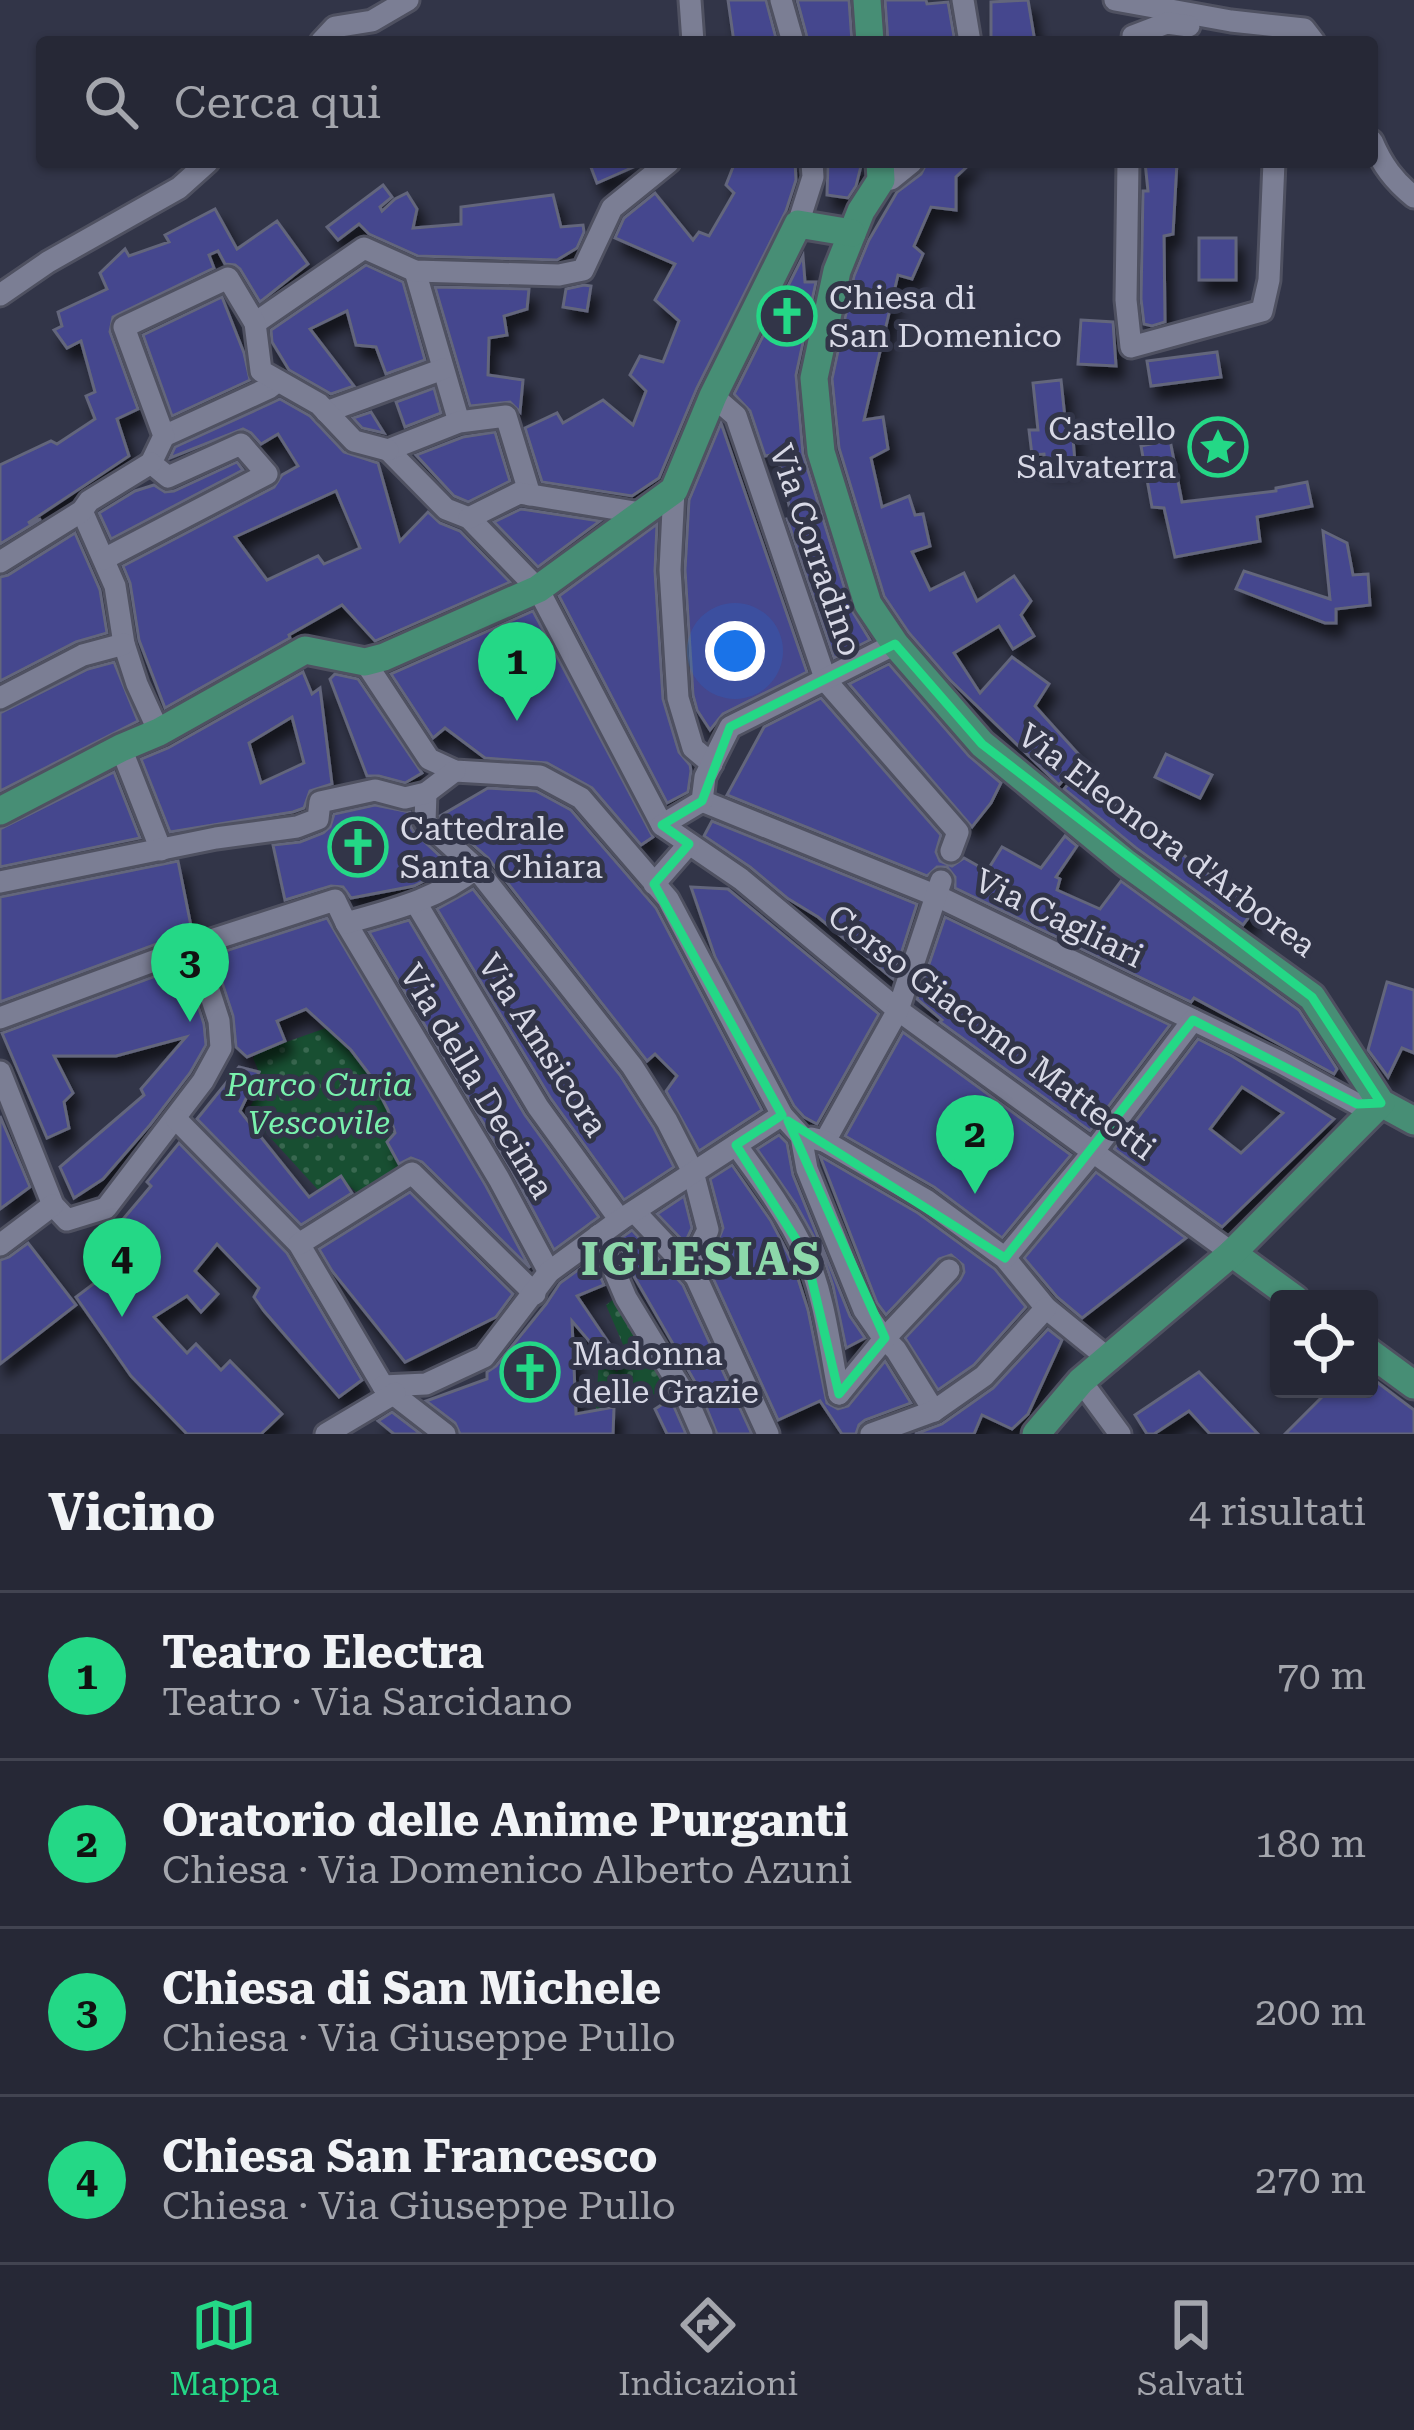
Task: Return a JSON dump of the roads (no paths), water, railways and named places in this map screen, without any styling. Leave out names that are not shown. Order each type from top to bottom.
[{"type":"main road","points":[[867,0],[870,36]]},
{"type":"main road","name":"Via Eleonora d'Arborea","points":[[880,171],[837,271],[814,378],[821,452],[868,604],[895,644],[982,744],[1125,862],[1312,997],[1376,1109]]},
{"type":"main road","points":[[0,811],[159,732],[305,650],[365,662],[538,590],[674,490],[713,396],[798,224],[852,233]]},
{"type":"main road","points":[[1036,1434],[1082,1382],[1232,1253],[1376,1109],[1414,1121]]},
{"type":"main road","points":[[1232,1253],[1283,1290]]},
{"type":"main road","points":[[1378,1359],[1414,1385]]},
{"type":"street","points":[[327,36],[335,27],[372,21],[408,0]]},
{"type":"street","points":[[690,0],[693,36]]},
{"type":"street","points":[[782,0],[792,36]]},
{"type":"street","points":[[963,0],[969,36]]},
{"type":"street","points":[[1115,0],[1304,29],[1309,36]]},
{"type":"street","points":[[1133,36],[1167,22],[1208,30],[1231,21]]},
{"type":"street","points":[[1378,155],[1414,197]]},
{"type":"street","points":[[0,295],[48,262],[179,188],[201,168]]},
{"type":"street","points":[[255,323],[364,248],[415,271],[559,275],[583,270],[612,208],[662,168]]},
{"type":"street","points":[[798,224],[812,168]]},
{"type":"street","points":[[880,171],[891,179],[905,168]]},
{"type":"street","points":[[1128,168],[1126,300],[1131,347],[1262,311],[1269,280],[1274,168]]},
{"type":"street","points":[[415,271],[459,422]]},
{"type":"street","points":[[164,436],[124,327],[228,278],[255,323],[262,371],[319,404],[355,441],[388,450],[446,508],[469,518],[538,590],[662,825],[702,802],[705,777],[730,728],[895,644]]},
{"type":"street","points":[[326,412],[443,369]]},
{"type":"street","points":[[0,562],[151,463],[164,436],[278,381]]},
{"type":"street","name":"Via Corradino","points":[[713,396],[736,416],[826,681],[954,842]]},
{"type":"street","points":[[388,450],[459,422],[506,416],[530,495]]},
{"type":"street","points":[[104,559],[267,474],[241,444],[168,477],[151,463]]},
{"type":"street","points":[[674,490],[670,570],[678,698],[693,748],[712,764]]},
{"type":"street","points":[[469,518],[519,493],[641,513]]},
{"type":"street","points":[[82,511],[117,595],[124,644],[159,732]]},
{"type":"street","points":[[0,698],[83,655],[124,644]]},
{"type":"street","points":[[365,662],[429,760],[455,771],[540,776],[581,798],[661,891],[763,1078],[778,1118],[800,1136],[827,1140],[926,1200],[1005,1258],[1046,1308],[1110,1360]]},
{"type":"street","points":[[122,748],[170,848]]},
{"type":"street","points":[[0,883],[297,827],[319,819],[320,802],[375,790],[405,798],[427,793],[455,771]]},
{"type":"street","points":[[427,793],[425,822],[476,868],[632,1066],[667,1121],[693,1172],[708,1230],[696,1254],[696,1277]]},
{"type":"street","name":"Via Cagliari","points":[[702,802],[939,888],[1357,1104],[1376,1109]]},
{"type":"street","name":"Corso Giacomo Matteotti","points":[[662,825],[742,879],[898,1010],[1232,1253]]},
{"type":"street","points":[[661,891],[689,844]]},
{"type":"street","points":[[0,1018],[335,900],[346,923],[416,903],[476,868]]},
{"type":"street","points":[[827,1140],[898,1010],[939,888]]},
{"type":"street","name":"Via Amsicora","points":[[416,903],[538,1107],[628,1216],[696,1277],[768,1434]]},
{"type":"street","name":"Via della Decima","points":[[346,923],[549,1272]]},
{"type":"street","points":[[0,1072],[53,1205],[67,1220],[106,1208],[176,1119],[221,1048],[219,1021],[199,945]]},
{"type":"street","points":[[1005,1258],[1094,1152],[1193,1020]]},
{"type":"street","points":[[326,1434],[389,1389],[426,1384],[484,1358],[549,1272],[778,1118]]},
{"type":"street","points":[[176,1119],[299,1244],[389,1389],[445,1434]]},
{"type":"street","points":[[800,1136],[806,1169],[864,1310],[934,1411]]},
{"type":"street","points":[[736,1145],[806,1255],[839,1394],[949,1270]]},
{"type":"street","points":[[299,1244],[412,1173],[535,1294]]},
{"type":"street","points":[[0,1245],[53,1205]]},
{"type":"street","points":[[599,1235],[626,1298],[686,1395],[702,1434]]},
{"type":"street","points":[[871,1434],[934,1411],[983,1376],[1046,1308]]},
{"type":"street","points":[[1082,1382],[1120,1434]]},
{"type":"place","name":"Chiesa di San Domenico","points":[[787,316]]},
{"type":"place","name":"Castello Salvaterra","points":[[1218,447]]},
{"type":"place","name":"Teatro Electra","points":[[517,721]]},
{"type":"place","name":"Cattedrale Santa Chiara","points":[[358,847]]},
{"type":"place","name":"Chiesa di San Michele","points":[[190,1022]]},
{"type":"place","name":"Oratorio delle Anime Purganti","points":[[975,1194]]},
{"type":"place","name":"Chiesa San Francesco","points":[[122,1317]]},
{"type":"place","name":"Madonna delle Grazie","points":[[530,1372]]},
{"type":"district","name":"IGLESIAS","points":[[702,1259]]},
{"type":"park label","name":"Parco Curia Vescovile","points":[[319,1103]]}]
